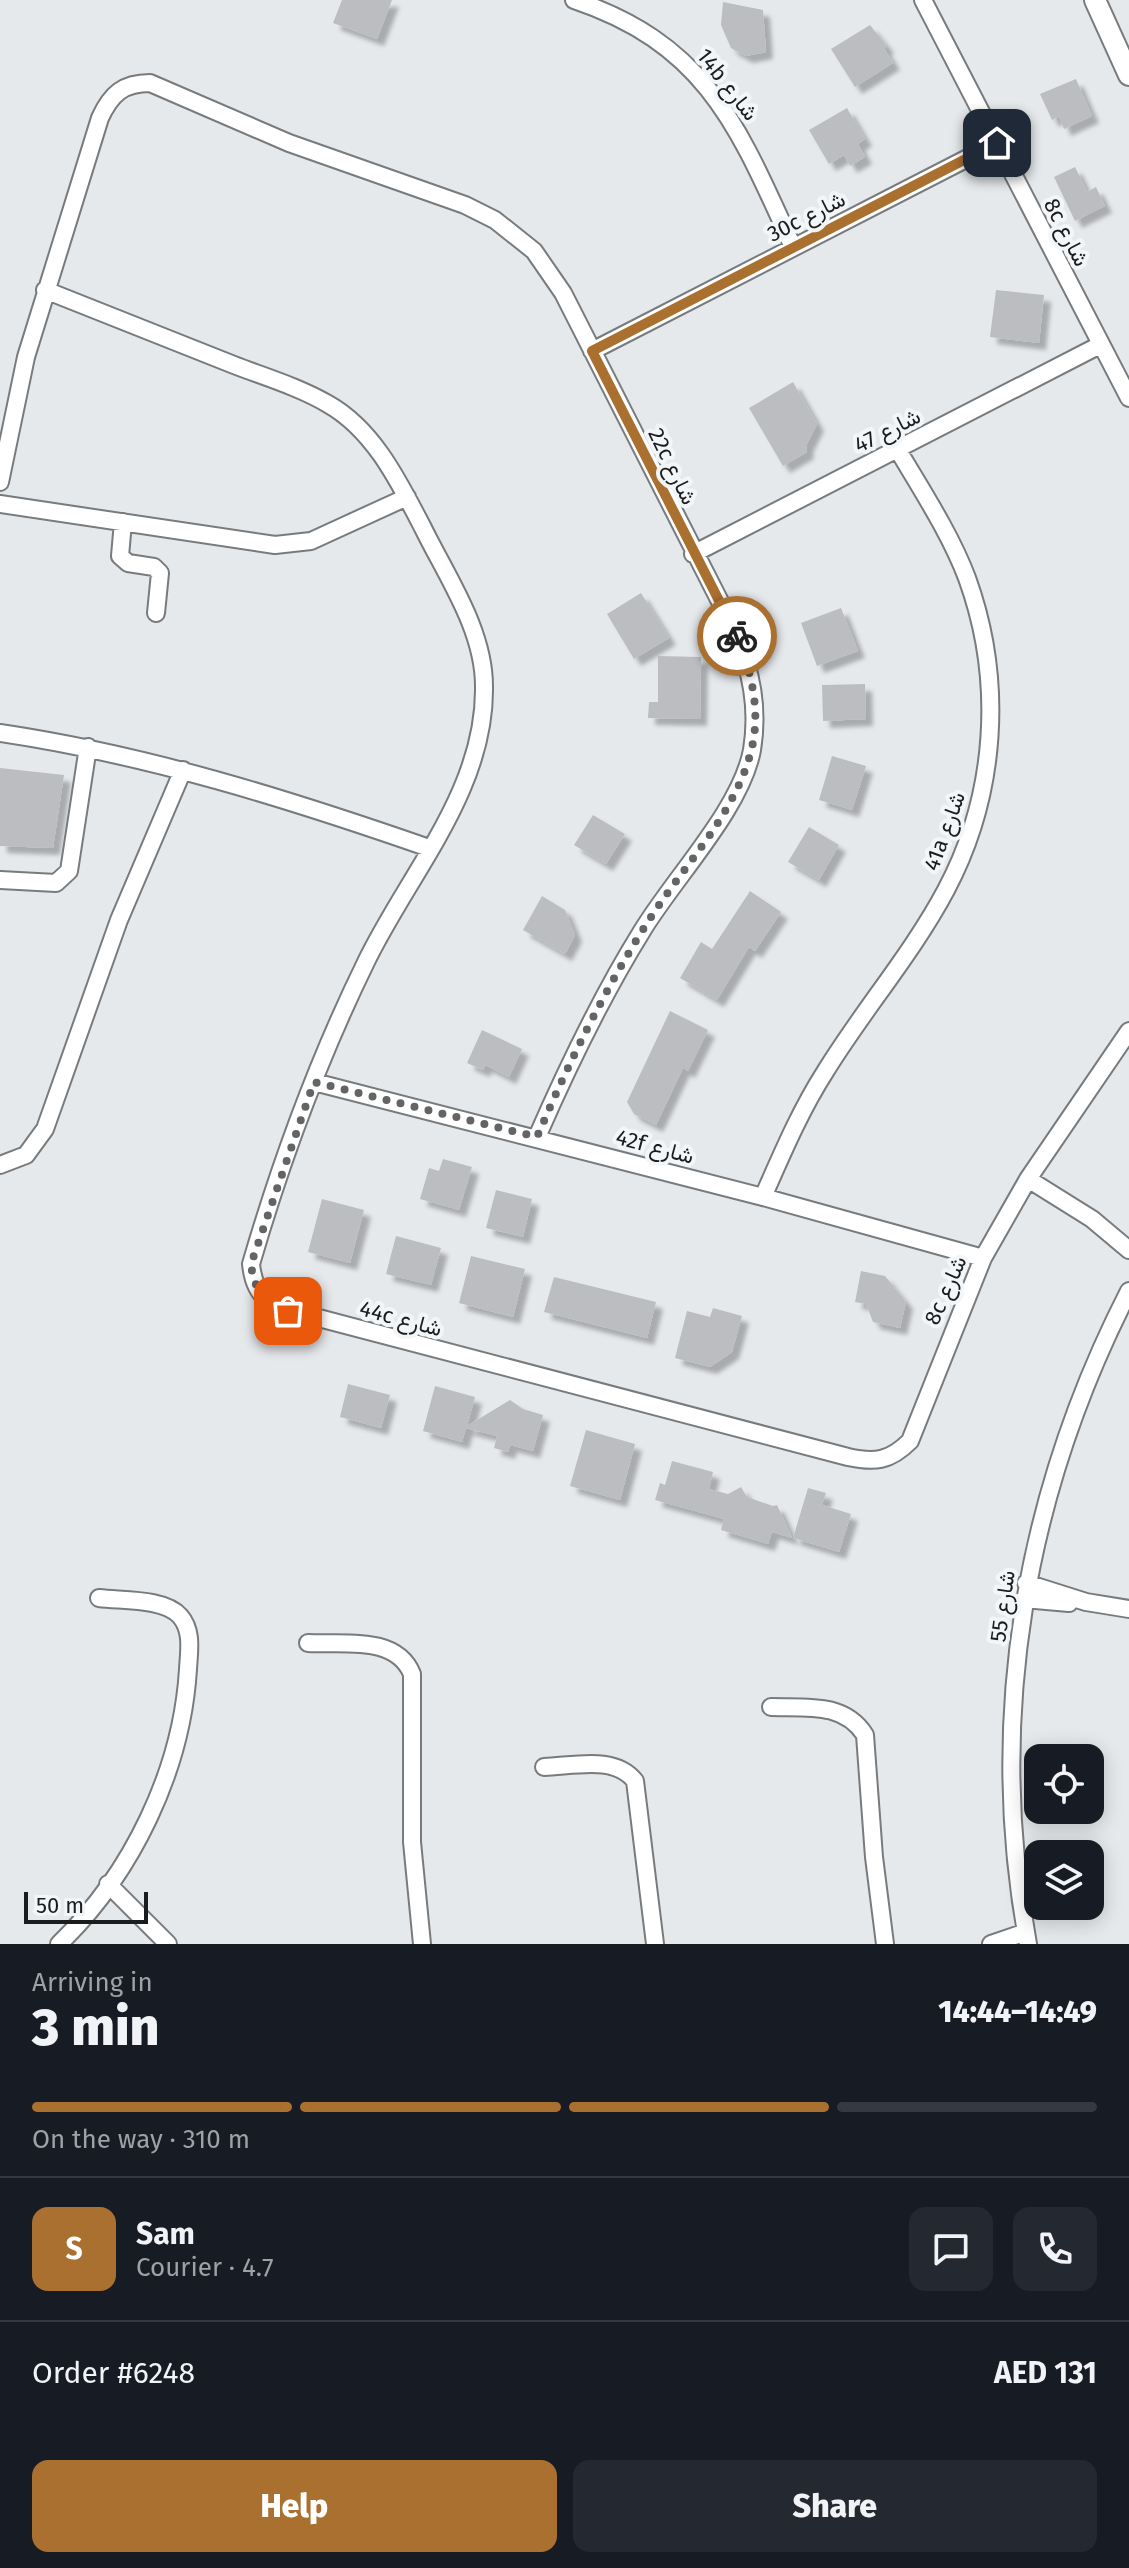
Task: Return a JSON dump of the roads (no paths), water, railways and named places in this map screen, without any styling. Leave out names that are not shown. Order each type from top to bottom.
[{"type":"main road","points":[[1095,0],[1129,75]]},
{"type":"street","name":"14b شارع","points":[[574,0],[619,17],[651,35],[705,82],[745,142],[793,247]]},
{"type":"street","name":"8c شارع","points":[[923,0],[1129,398]]},
{"type":"street","name":"22c شارع","points":[[45,290],[100,118],[118,90],[133,83],[150,83],[338,163],[475,210],[495,220],[534,251],[563,293],[693,554],[735,631],[750,670],[756,711],[751,752],[738,791],[671,885],[598,1006],[537,1137]]},
{"type":"street","name":"30c شارع","points":[[592,351],[997,143]]},
{"type":"street","points":[[0,482],[26,357],[45,290]]},
{"type":"street","name":"44c شارع","points":[[45,290],[328,404],[368,438],[407,497],[476,638],[485,682],[483,721],[475,759],[463,788],[366,961],[314,1082],[251,1264],[253,1281],[260,1295],[273,1306],[866,1461],[882,1461],[898,1454],[910,1441],[916,1425]]},
{"type":"street","name":"شارع 47","points":[[693,554],[1100,345]]},
{"type":"street","name":"41a شارع","points":[[763,1197],[824,1072],[947,889],[969,838],[982,791],[991,732],[990,679],[982,626],[966,576],[898,450]]},
{"type":"street","points":[[0,504],[293,544],[328,535],[407,497]]},
{"type":"street","points":[[123,522],[119,550],[123,561],[154,567],[160,573],[156,613]]},
{"type":"street","points":[[0,733],[88,747],[183,770],[279,797],[429,848]]},
{"type":"street","points":[[0,880],[56,883],[69,871],[88,747]]},
{"type":"street","points":[[0,1165],[26,1155],[45,1129],[119,920],[183,770]]},
{"type":"street","name":"8c شارع","points":[[916,1425],[983,1258],[1028,1179],[1129,1031]]},
{"type":"street","name":"42f شارع","points":[[314,1082],[537,1137],[983,1258]]},
{"type":"street","points":[[1028,1179],[1092,1219],[1129,1250]]},
{"type":"street","points":[[1092,1219],[1129,1235]]},
{"type":"street","name":"شارع 55","points":[[1027,1938],[1017,1866],[1013,1788],[1015,1679],[1025,1591],[1036,1532],[1069,1430],[1107,1333],[1129,1291]]},
{"type":"street","points":[[1025,1591],[1129,1609]]},
{"type":"street","points":[[59,1944],[108,1884],[154,1807],[170,1765],[185,1692],[190,1635],[178,1613],[166,1607],[99,1598]]},
{"type":"street","points":[[308,1643],[385,1647],[407,1661],[412,1674],[412,1842],[422,1944]]},
{"type":"street","points":[[771,1707],[841,1711],[856,1720],[865,1735],[874,1857],[885,1944]]},
{"type":"street","points":[[544,1767],[615,1765],[627,1771],[635,1781],[655,1944]]},
{"type":"street","points":[[108,1884],[168,1944]]},
{"type":"street","points":[[991,1944],[1027,1938]]}]
